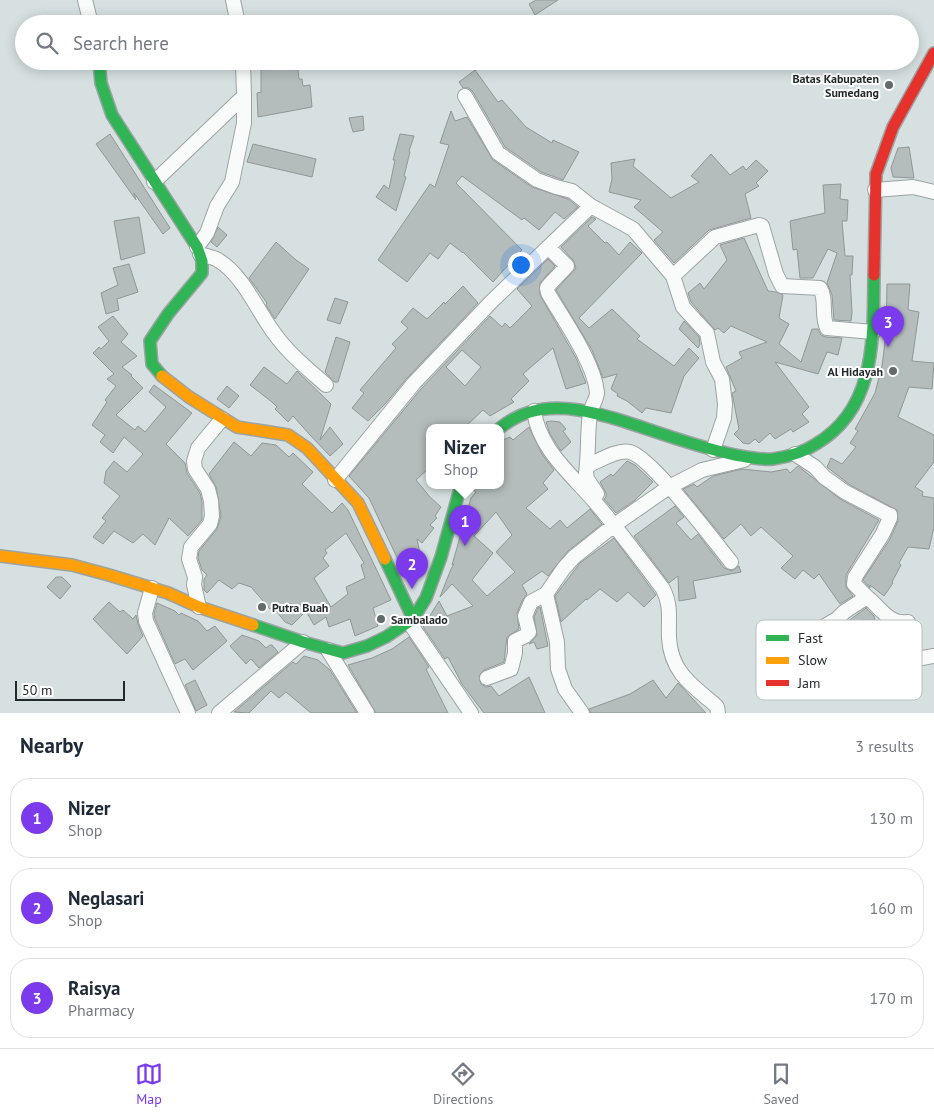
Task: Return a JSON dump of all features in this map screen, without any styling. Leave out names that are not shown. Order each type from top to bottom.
[{"type":"main road","points":[[504,425],[511,420],[534,411],[550,408],[590,411],[713,450],[752,458],[772,459],[795,454],[810,448],[830,436],[849,415],[862,390],[869,364],[873,332],[875,190],[876,174],[881,153],[901,111],[934,53]]},
{"type":"main road","points":[[100,70],[101,83],[112,115],[198,250],[202,261],[202,273],[164,320],[150,341],[152,364],[158,373],[189,397],[237,428],[288,435],[307,448],[358,503],[411,620]]},
{"type":"main road","points":[[0,556],[72,565],[152,588],[199,607],[328,650],[343,653],[386,638],[411,620],[426,598],[441,557],[460,489]]},
{"type":"street","points":[[85,0],[89,15]]},
{"type":"street","points":[[233,0],[236,15]]},
{"type":"street","points":[[243,70],[244,122],[232,182],[217,206],[198,250],[218,260],[233,274],[251,297],[274,334],[296,358],[326,385]]},
{"type":"street","points":[[154,182],[244,96]]},
{"type":"street","points":[[465,96],[498,153],[537,180],[556,187],[572,190],[591,206],[633,229],[673,276],[683,307],[707,333],[713,362],[722,379],[725,404],[724,418],[713,450]]},
{"type":"street","points":[[875,190],[913,187],[934,192]]},
{"type":"street","points":[[335,480],[414,383],[491,302],[591,206]]},
{"type":"street","points":[[673,276],[715,237],[759,225],[762,226],[776,274],[782,286],[820,288],[822,290],[827,328],[873,332]]},
{"type":"street","points":[[548,247],[566,264],[566,268],[547,288],[548,292],[571,330],[592,375],[597,395],[590,411],[587,441],[587,479],[616,524],[663,589],[670,614],[669,640],[681,674],[685,680],[713,703],[718,713]]},
{"type":"street","points":[[534,411],[538,431],[564,468],[616,524]]},
{"type":"street","points":[[199,607],[194,585],[195,577],[189,560],[191,548],[210,524],[212,516],[208,490],[195,469],[194,461],[198,448],[222,419]]},
{"type":"street","points":[[587,466],[615,454],[628,451],[639,455],[669,487],[731,562]]},
{"type":"street","points":[[795,454],[815,467],[824,477],[846,492],[890,515],[882,535],[855,577],[854,584],[877,604],[888,618],[894,620]]},
{"type":"street","points":[[487,678],[505,673],[511,669],[516,641],[529,632],[525,616],[526,610],[531,602],[546,594],[574,557],[616,524],[669,487],[702,470],[752,458]]},
{"type":"street","points":[[152,588],[145,613],[146,621],[188,713]]},
{"type":"street","points":[[546,594],[558,642],[558,669],[565,690],[582,713]]},
{"type":"street","points":[[835,620],[867,597]]},
{"type":"street","points":[[411,620],[471,713]]},
{"type":"street","points":[[219,713],[303,642]]},
{"type":"street","points":[[328,650],[367,713]]},
{"type":"building","points":[[536,0],[558,0],[535,15],[529,4]]},
{"type":"building","points":[[261,70],[298,70],[299,79],[302,79],[303,86],[310,85],[312,107],[258,117],[257,93],[261,92]]},
{"type":"building","points":[[475,70],[498,102],[502,100],[526,127],[552,143],[553,140],[579,152],[563,180],[541,172],[505,147],[473,92],[469,88],[463,88],[459,82]]},
{"type":"building","points":[[451,111],[455,121],[467,117],[493,160],[532,187],[568,199],[578,207],[564,219],[555,212],[539,230],[524,218],[522,220],[462,176],[456,183],[522,250],[493,282],[463,252],[450,243],[438,259],[430,253],[407,282],[378,260],[430,184],[435,187],[449,145],[440,143]]},
{"type":"building","points":[[363,116],[364,130],[353,132],[349,118]]},
{"type":"building","points":[[110,134],[170,228],[163,234],[96,144]]},
{"type":"building","points":[[400,134],[414,136],[404,176],[406,177],[396,211],[376,197],[384,185],[389,189],[395,160],[393,160]]},
{"type":"building","points":[[253,144],[316,159],[312,177],[247,162]]},
{"type":"building","points":[[909,147],[914,178],[893,177],[891,168],[898,148]]},
{"type":"building","points":[[711,154],[730,175],[743,166],[746,170],[756,160],[768,171],[756,183],[759,186],[745,194],[751,218],[709,230],[674,263],[654,240],[663,232],[634,207],[641,200],[609,192],[612,179],[611,163],[635,159],[633,166],[671,198],[699,182],[691,176]]},
{"type":"building","points":[[841,184],[840,199],[848,200],[847,221],[842,221],[845,256],[853,256],[852,275],[850,275],[851,321],[834,320],[832,295],[827,283],[837,253],[828,249],[813,278],[800,278],[797,249],[793,250],[790,221],[825,213],[823,185]]},
{"type":"building","points":[[139,217],[145,253],[121,260],[114,221]]},
{"type":"building","points":[[592,217],[596,219],[588,226],[619,255],[630,242],[642,253],[579,318],[589,328],[612,309],[640,336],[637,339],[674,366],[689,348],[699,358],[684,376],[671,413],[646,408],[642,413],[617,396],[618,394],[611,389],[617,374],[603,378],[592,350],[556,290],[576,268],[573,260],[561,247]]},
{"type":"building","points":[[218,227],[227,235],[217,247],[211,242]]},
{"type":"building","points":[[744,238],[768,291],[783,295],[779,318],[789,324],[779,344],[801,362],[812,329],[818,329],[821,335],[826,337],[842,338],[838,355],[827,352],[818,374],[775,362],[809,407],[802,414],[809,422],[793,432],[791,429],[775,439],[770,433],[759,443],[755,439],[749,444],[743,443],[734,434],[739,429],[732,393],[736,391],[726,367],[742,358],[739,352],[767,342],[731,326],[724,333],[718,328],[715,330],[691,302],[688,293],[700,283],[704,289],[727,260],[720,245]]},
{"type":"building","points":[[276,242],[309,269],[275,319],[266,305],[267,303],[249,278]]},
{"type":"building","points":[[548,259],[555,266],[540,283],[540,295],[576,358],[586,383],[566,389],[553,348],[523,374],[529,381],[511,399],[514,402],[490,416],[483,410],[468,424],[426,424],[426,471],[416,480],[441,507],[435,516],[437,518],[430,525],[434,528],[422,543],[417,539],[422,563],[412,573],[415,580],[409,583],[369,498],[349,476],[421,389],[490,316],[502,327],[505,323],[510,328],[532,306],[517,289]],"holes":[[[462,350],[481,367],[465,386],[446,367]]]},
{"type":"building","points":[[129,264],[138,292],[117,299],[119,310],[106,314],[101,293],[118,285],[113,268]]},
{"type":"building","points":[[887,284],[910,284],[908,309],[919,312],[912,361],[934,363],[932,389],[909,387],[898,417],[934,435],[934,462],[915,487],[923,492],[922,496],[934,498],[934,527],[929,549],[908,547],[899,563],[901,565],[893,583],[884,596],[870,585],[870,588],[863,580],[890,539],[898,521],[897,510],[850,485],[827,467],[831,458],[842,464],[856,447],[850,443],[858,431],[855,429],[875,393],[882,366],[886,334]]},
{"type":"building","points":[[463,286],[478,303],[368,421],[352,408],[364,393],[360,390],[396,348],[392,344],[408,328],[401,322],[413,308],[427,319]]},
{"type":"building","points":[[335,298],[348,302],[340,324],[327,320]]},
{"type":"building","points":[[113,316],[128,334],[121,342],[137,356],[122,367],[143,388],[116,415],[135,430],[138,426],[145,432],[166,407],[149,392],[154,385],[192,413],[166,444],[185,463],[187,473],[200,493],[202,520],[188,536],[169,518],[155,545],[143,534],[133,543],[114,531],[103,544],[93,537],[106,521],[102,518],[120,496],[104,483],[106,471],[114,461],[127,472],[143,454],[124,437],[113,453],[100,442],[105,435],[92,425],[107,402],[105,400],[116,386],[107,379],[114,374],[93,353],[99,347],[101,349],[109,341],[98,327]]},
{"type":"building","points":[[684,321],[699,337],[700,344],[698,348],[679,329]]},
{"type":"building","points":[[336,337],[350,342],[338,382],[334,382],[325,372]]},
{"type":"building","points":[[264,367],[287,384],[297,371],[331,404],[320,440],[330,427],[343,444],[330,456],[293,416],[288,422],[275,409],[277,407],[272,402],[250,385]]},
{"type":"building","points":[[227,386],[239,396],[229,408],[217,399]]},
{"type":"building","points":[[546,422],[560,422],[566,429],[563,431],[571,442],[561,451],[550,434]]},
{"type":"building","points":[[529,427],[542,454],[554,470],[543,483],[548,489],[526,508],[550,529],[560,520],[567,528],[590,509],[602,524],[568,551],[548,576],[542,571],[522,585],[527,594],[517,613],[519,629],[507,637],[504,662],[484,670],[479,676],[481,684],[486,687],[491,686],[499,696],[529,677],[545,713],[484,713],[462,684],[448,657],[445,659],[423,627],[439,601],[447,616],[473,606],[452,584],[440,597],[454,564],[452,565],[471,498],[476,492],[473,489],[504,489],[504,439],[510,437],[513,440]],"holes":[[[496,512],[512,535],[496,552],[515,572],[487,596],[472,580],[493,553],[474,536]]]},
{"type":"building","points":[[234,442],[251,456],[262,443],[276,445],[289,457],[293,453],[313,472],[302,484],[332,513],[342,503],[348,510],[391,600],[373,608],[378,626],[355,636],[350,619],[329,627],[326,617],[314,625],[306,611],[292,625],[285,622],[273,607],[270,609],[251,587],[239,583],[232,589],[219,580],[207,593],[204,590],[204,579],[207,575],[202,570],[198,558],[199,551],[217,529],[221,516],[216,487],[209,474]],"holes":[[[346,533],[364,563],[361,565],[365,578],[346,587],[348,594],[331,607],[314,578],[329,566],[323,558],[327,553],[325,550]]]},
{"type":"building","points":[[627,461],[635,465],[653,482],[634,501],[616,513],[604,499],[606,493],[600,482],[611,474],[613,476]]},
{"type":"building","points":[[798,466],[840,499],[879,520],[846,575],[846,587],[853,596],[840,604],[819,574],[814,579],[803,570],[795,579],[781,568],[793,556],[761,527],[751,536],[741,524],[724,539],[683,489],[694,484],[697,487],[713,476],[742,469],[771,472],[787,469],[790,473]]},
{"type":"building","points":[[675,506],[684,517],[676,523],[691,540],[698,534],[724,568],[732,571],[739,566],[741,572],[693,581],[696,598],[679,601],[678,576],[669,583],[634,536]]},
{"type":"building","points":[[614,538],[656,595],[644,607],[628,592],[617,602],[600,589],[561,622],[555,596],[580,563]]},
{"type":"building","points":[[56,577],[62,577],[71,586],[60,599],[47,587]]},
{"type":"building","points":[[109,602],[120,612],[123,610],[133,619],[136,615],[143,636],[127,654],[93,619]]},
{"type":"building","points":[[157,603],[175,611],[179,615],[181,613],[198,621],[207,631],[215,626],[227,641],[193,670],[185,659],[175,664],[155,619],[154,614]]},
{"type":"building","points":[[540,607],[548,646],[537,649],[534,642],[529,644],[537,635],[534,617]]},
{"type":"building","points":[[866,608],[874,616],[875,620],[863,620],[850,620]]},
{"type":"building","points":[[242,635],[259,641],[266,648],[272,645],[278,652],[259,668],[251,659],[246,664],[230,646]]},
{"type":"building","points":[[409,637],[429,667],[426,669],[448,713],[376,713],[348,665],[372,658],[392,649]]},
{"type":"building","points":[[304,656],[318,660],[330,670],[357,713],[311,713],[286,692],[279,698],[271,691],[249,713],[234,712],[293,662],[296,664]]},
{"type":"building","points":[[195,680],[207,705],[196,711],[185,685]]},
{"type":"building","points":[[653,680],[666,698],[678,683],[706,713],[591,713],[589,709],[630,694]]},
{"type":"traffic: fast","points":[[100,70],[101,83],[112,115],[197,247],[202,261],[202,273],[168,314],[150,341],[152,364],[162,376]]},
{"type":"traffic: fast","points":[[504,425],[514,418],[542,409],[577,410],[612,418],[693,444],[735,455],[758,459],[773,459],[801,452],[816,444],[836,429],[851,411],[861,391],[868,369],[871,346],[874,275]]},
{"type":"traffic: fast","points":[[253,625],[343,653],[367,646],[386,637],[413,619],[426,598],[441,557],[460,489]]},
{"type":"traffic: fast","points":[[385,559],[413,619]]},
{"type":"traffic: slow","points":[[162,376],[189,397],[237,427],[288,435],[307,448],[358,503],[385,559]]},
{"type":"traffic: slow","points":[[0,556],[72,565],[109,575],[168,593],[199,607],[253,625]]},
{"type":"traffic: jam","points":[[874,275],[876,174],[893,127],[934,53]]},
{"type":"place","name":"Batas Kabupaten Sumedang","points":[[889,85]]},
{"type":"place","name":"Raisya","points":[[888,347]]},
{"type":"place","name":"Al Hidayah","points":[[893,371]]},
{"type":"place","name":"Nizer","points":[[465,546]]},
{"type":"place","name":"Neglasari","points":[[412,589]]},
{"type":"place","name":"Putra Buah","points":[[262,607]]},
{"type":"place","name":"Sambalado","points":[[381,619]]}]
